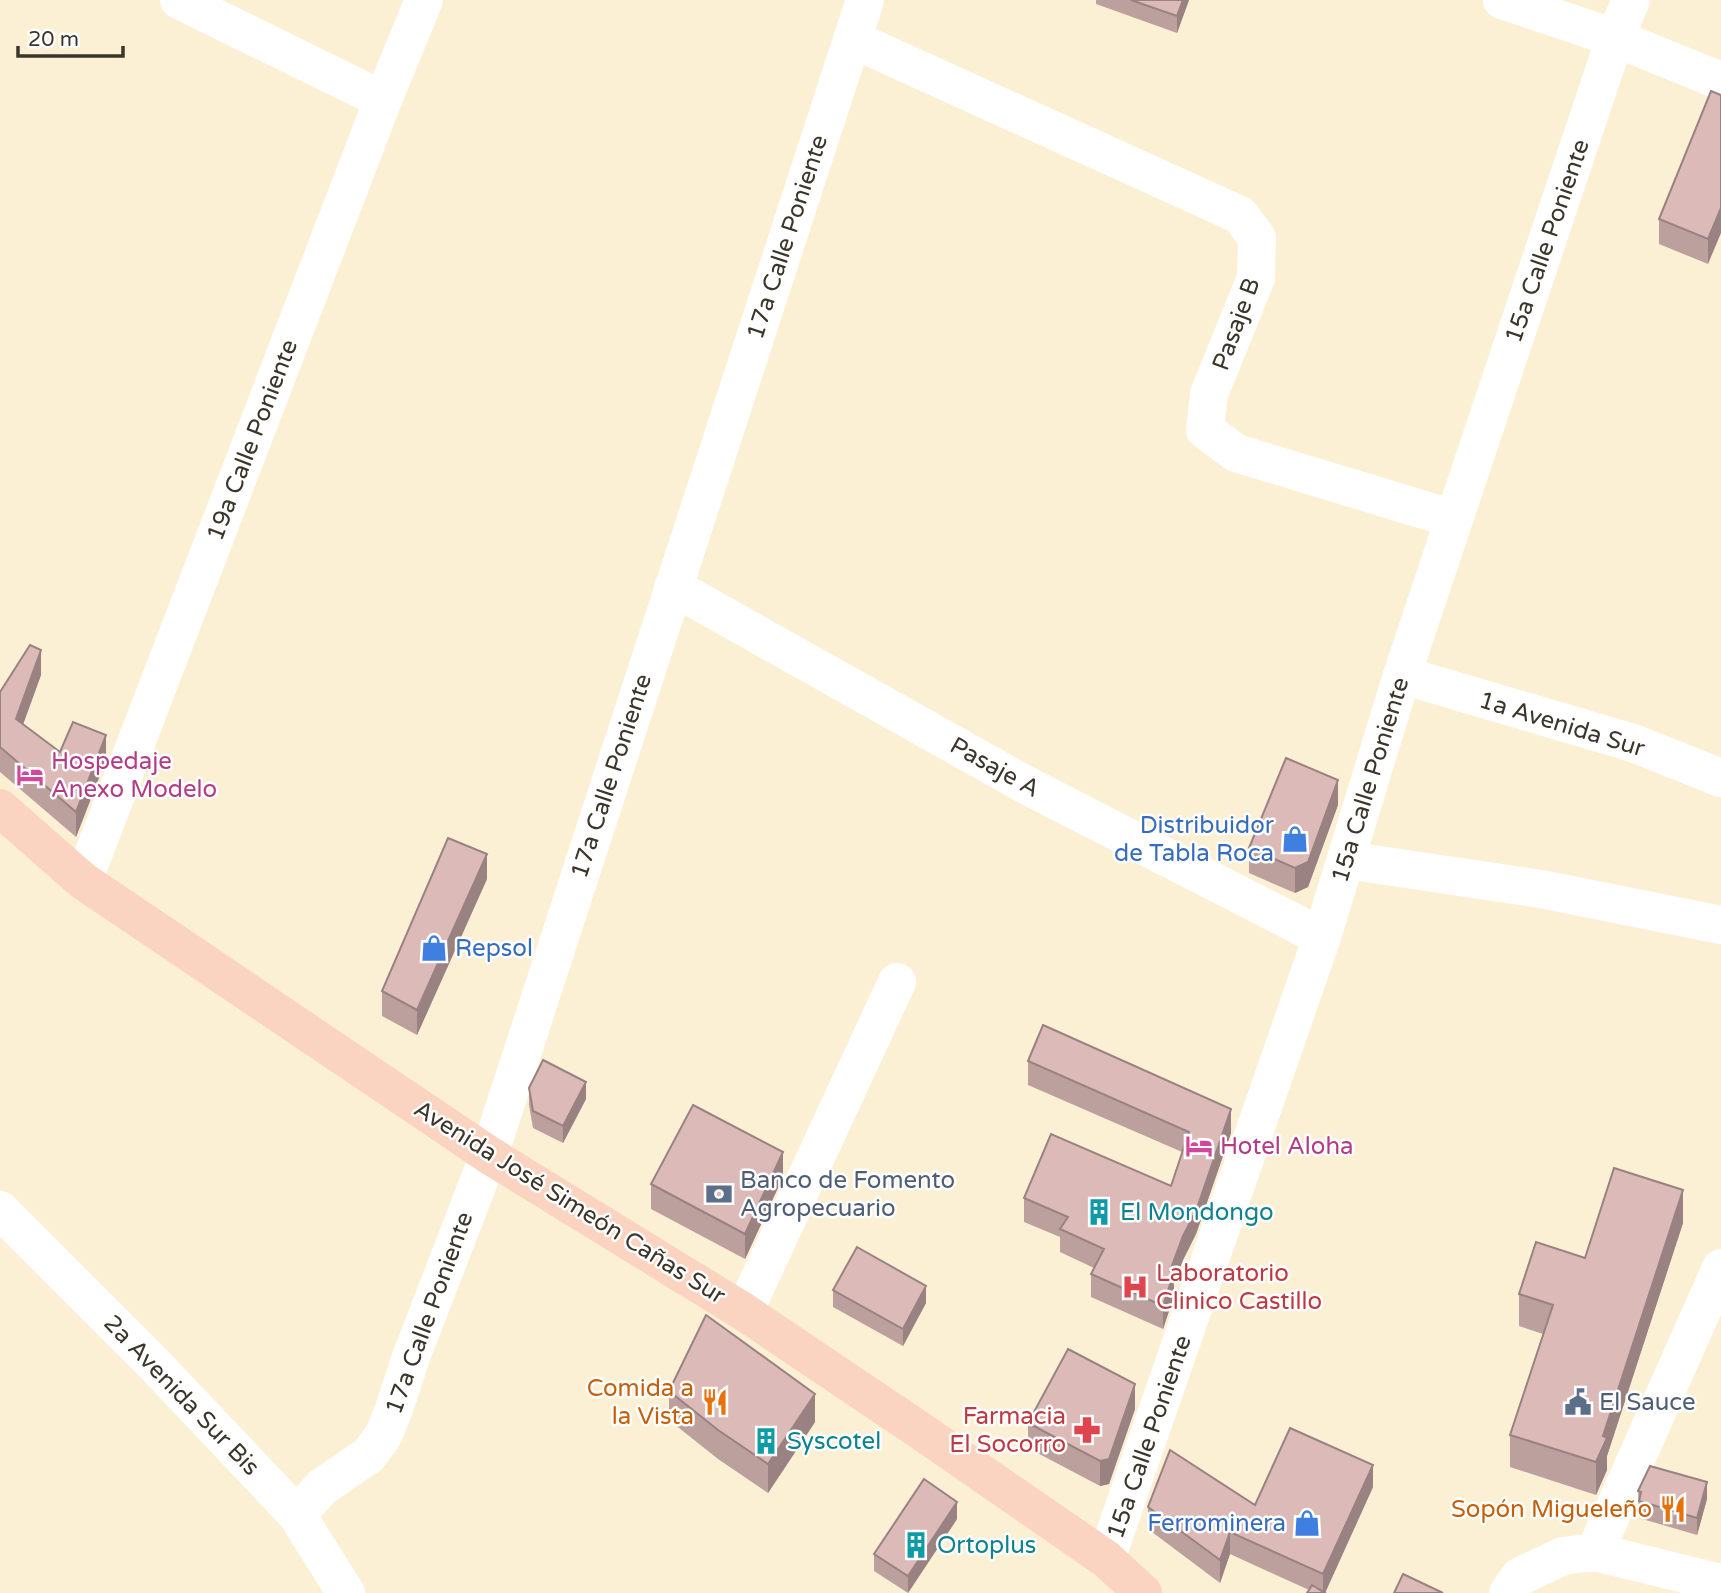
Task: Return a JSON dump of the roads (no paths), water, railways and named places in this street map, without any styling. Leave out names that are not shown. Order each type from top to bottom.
[{"type":"main road","name":"Avenida José Simeón Cañas Sur","points":[[0,808],[83,881],[489,1155],[744,1312],[1107,1559],[1143,1593]]},
{"type":"street","points":[[179,0],[383,100]]},
{"type":"street","name":"19a Calle Poniente","points":[[83,881],[383,100],[424,0]]},
{"type":"street","name":"17a Calle Poniente","points":[[297,1515],[322,1486],[369,1455],[384,1434],[394,1409],[411,1357],[489,1155],[865,0]]},
{"type":"street","points":[[1502,0],[1615,38],[1721,80]]},
{"type":"street","name":"15a Calle Poniente","points":[[1107,1559],[1322,937],[1402,675],[1615,38],[1631,0]]},
{"type":"street","name":"Pasaje B","points":[[852,39],[1240,215],[1257,238],[1256,278],[1209,394],[1205,430],[1236,453],[1454,519]]},
{"type":"street","name":"Pasaje A","points":[[673,587],[1026,785],[1322,937]]},
{"type":"street","name":"1a Avenida Sur","points":[[1402,675],[1633,743],[1721,778]]},
{"type":"street","points":[[1346,860],[1541,889],[1721,925]]},
{"type":"street","points":[[744,1312],[897,982]]},
{"type":"street","name":"2a Avenida Sur Bis","points":[[0,1210],[154,1364],[297,1515],[346,1593]]},
{"type":"street","points":[[1595,1552],[1721,1268]]},
{"type":"street","points":[[1508,1593],[1519,1577],[1563,1556],[1595,1552],[1721,1583]]},
{"type":"place","name":"Hospedaje Anexo Modelo","points":[[30,775]]},
{"type":"place","name":"Distribuidor de Tabla Roca","points":[[1295,839]]},
{"type":"place","name":"Repsol","points":[[434,948]]},
{"type":"place","name":"Hotel Aloha","points":[[1199,1146]]},
{"type":"place","name":"Banco de Fomento Agropecuario","points":[[719,1194]]},
{"type":"place","name":"El Mondongo","points":[[1099,1212]]},
{"type":"place","name":"Laboratorio Clinico Castillo","points":[[1135,1287]]},
{"type":"place","name":"Comida a la Vista","points":[[715,1402]]},
{"type":"place","name":"El Sauce","points":[[1578,1402]]},
{"type":"place","name":"Farmacia El Socorro","points":[[1087,1430]]},
{"type":"place","name":"Syscotel","points":[[766,1441]]},
{"type":"place","name":"Sopón Migueleño","points":[[1673,1509]]},
{"type":"place","name":"Ferrominera","points":[[1307,1523]]},
{"type":"place","name":"Ortoplus","points":[[916,1545]]}]
